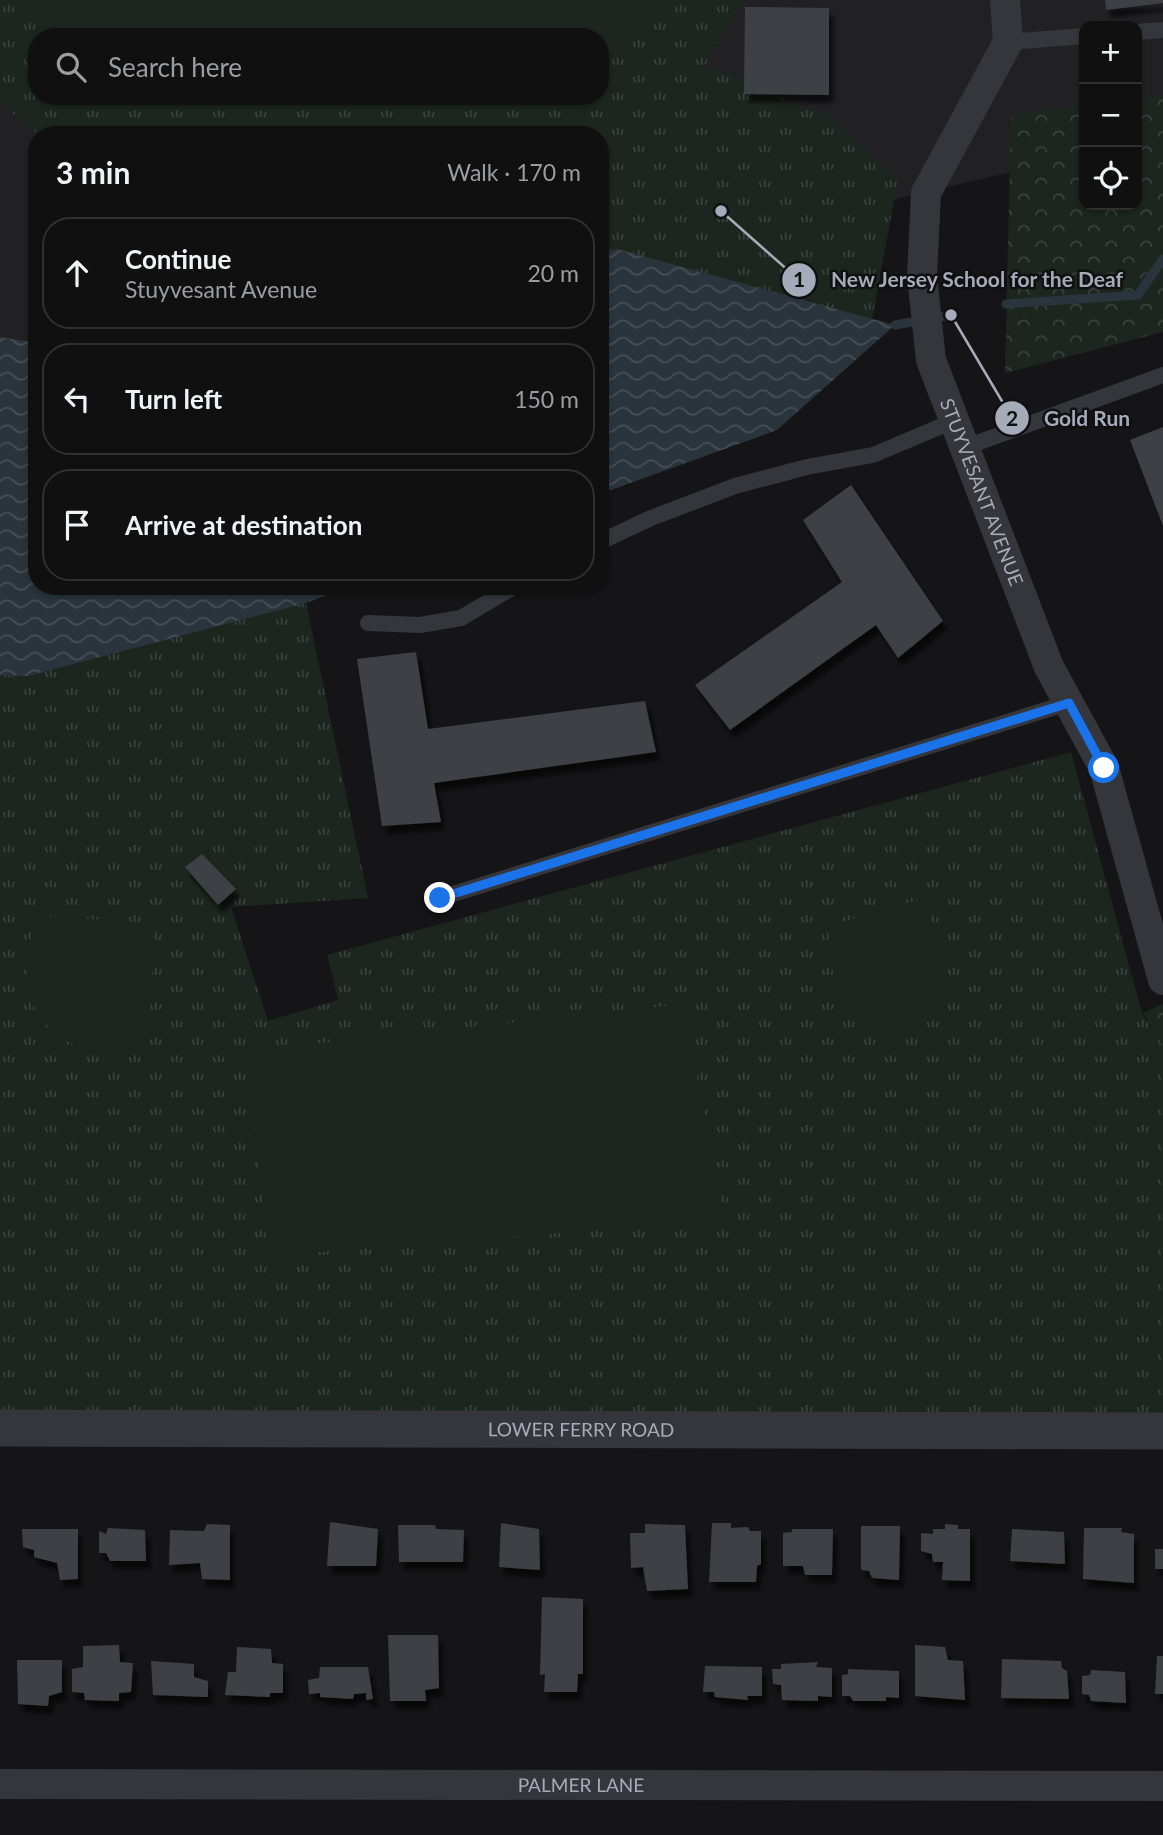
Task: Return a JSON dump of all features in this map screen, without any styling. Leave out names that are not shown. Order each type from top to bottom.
[{"type":"street","points":[[1005,0],[1008,42]]},
{"type":"street","name":"STUYVESANT AVENUE","points":[[1008,42],[926,193],[922,276],[931,360],[1049,667],[1104,768],[1163,980]]},
{"type":"street","name":"LOWER FERRY ROAD","points":[[0,1428],[1163,1431]]},
{"type":"street","name":"PALMER LANE","points":[[0,1784],[1163,1786]]},
{"type":"lane","points":[[1142,32],[1163,30]]},
{"type":"lane","points":[[1008,42],[1079,36]]},
{"type":"lane","points":[[966,447],[1163,375]]},
{"type":"lane","points":[[609,537],[735,486],[807,467],[873,455],[956,420]]},
{"type":"lane","points":[[368,623],[420,625],[461,618],[500,595]]},
{"type":"lane","points":[[440,898],[1069,703]]},
{"type":"shaded area","points":[[0,0],[1163,0],[1163,136],[1142,142],[1142,21],[1079,21],[1079,156],[609,266],[609,126],[28,126],[28,401],[0,408]]},
{"type":"green space","points":[[0,0],[743,0],[705,65],[830,117],[898,179],[872,320],[609,272],[609,126],[28,127],[0,103]]},
{"type":"green space","points":[[37,0],[679,0],[644,30],[609,43],[609,28],[58,28]]},
{"type":"green space","points":[[1163,95],[1163,332],[1005,373],[1011,114],[1079,106],[1079,210],[1142,210],[1142,97]]},
{"type":"green space","points":[[306,603],[368,898],[231,907],[268,1021],[338,1000],[327,955],[1071,752],[1142,1013],[1163,1046],[1163,1426],[0,1410],[0,675],[28,676]]},
{"type":"green space","points":[[925,898],[954,995],[928,1022],[904,1030],[890,1029],[866,1018],[855,1009],[839,987],[831,962],[828,926]]},
{"type":"green space","points":[[43,916],[154,923],[149,1035],[121,1051],[89,1052],[58,1037],[38,1016],[28,991],[26,968],[29,941]]},
{"type":"green space","points":[[683,1004],[725,1220],[268,1256],[248,1051]]},
{"type":"green space","points":[[1163,1004],[1163,1046],[1143,1013]]},
{"type":"water","points":[[617,249],[895,325],[777,430],[609,491],[609,251]]},
{"type":"water","points":[[0,337],[28,342],[28,595],[327,595],[306,603],[28,676],[0,675]]},
{"type":"building","points":[[1105,0],[1163,0],[1163,3],[1106,10]]},
{"type":"building","points":[[745,7],[829,8],[829,95],[744,94]]},
{"type":"building","points":[[1163,427],[1163,526],[1130,440]]},
{"type":"building","points":[[851,485],[943,621],[898,658],[876,625],[730,730],[695,685],[842,582],[803,520]]},
{"type":"building","points":[[416,652],[428,729],[645,701],[656,752],[434,783],[441,822],[382,826],[357,659]]},
{"type":"building","points":[[202,854],[236,889],[218,905],[185,867]]},
{"type":"building","points":[[330,1522],[378,1529],[376,1566],[327,1566]]},
{"type":"building","points":[[501,1523],[539,1529],[540,1570],[499,1567]]},
{"type":"building","points":[[712,1523],[731,1523],[731,1528],[748,1527],[750,1531],[761,1531],[761,1564],[757,1566],[756,1582],[709,1582]]},
{"type":"building","points":[[207,1524],[230,1525],[230,1580],[202,1579],[200,1563],[169,1565],[170,1530],[204,1531]]},
{"type":"building","points":[[645,1524],[685,1525],[688,1589],[647,1591],[643,1567],[631,1568],[630,1533],[645,1533]]},
{"type":"building","points":[[945,1524],[958,1525],[958,1529],[970,1529],[970,1581],[942,1580],[943,1562],[933,1562],[932,1554],[921,1551],[921,1533],[933,1534],[933,1529],[945,1529]]},
{"type":"building","points":[[398,1525],[435,1525],[436,1529],[464,1530],[463,1562],[399,1562]]},
{"type":"building","points":[[861,1526],[900,1526],[899,1580],[872,1578],[869,1571],[861,1570]]},
{"type":"building","points":[[108,1528],[145,1530],[146,1561],[110,1561],[106,1553],[99,1553],[99,1531],[106,1534]]},
{"type":"building","points":[[1084,1528],[1122,1528],[1121,1532],[1134,1534],[1134,1583],[1083,1579]]},
{"type":"building","points":[[22,1529],[78,1529],[78,1579],[60,1580],[57,1563],[34,1557],[34,1550],[23,1547]]},
{"type":"building","points":[[792,1529],[833,1529],[832,1575],[805,1575],[803,1566],[783,1566],[783,1533],[792,1532]]},
{"type":"building","points":[[1012,1529],[1064,1532],[1065,1564],[1010,1561]]},
{"type":"building","points":[[1155,1549],[1163,1549],[1163,1569],[1155,1569]]},
{"type":"building","points":[[542,1597],[583,1599],[583,1674],[578,1674],[577,1692],[544,1692],[545,1674],[540,1675]]},
{"type":"building","points":[[388,1635],[438,1635],[439,1688],[425,1690],[426,1701],[390,1701]]},
{"type":"building","points":[[119,1645],[120,1662],[133,1663],[131,1692],[119,1693],[119,1701],[85,1700],[84,1693],[72,1692],[72,1669],[83,1667],[83,1646]]},
{"type":"building","points":[[915,1645],[945,1647],[948,1660],[963,1661],[965,1700],[915,1696]]},
{"type":"building","points":[[237,1647],[271,1649],[272,1663],[283,1664],[283,1693],[270,1693],[270,1697],[225,1695],[228,1672],[236,1672]]},
{"type":"building","points":[[1157,1656],[1163,1656],[1163,1694],[1155,1694]]},
{"type":"building","points":[[1002,1659],[1061,1661],[1062,1668],[1067,1671],[1069,1699],[1001,1698]]},
{"type":"building","points":[[17,1660],[62,1660],[62,1692],[49,1696],[48,1706],[18,1704]]},
{"type":"building","points":[[151,1661],[194,1664],[194,1677],[208,1681],[208,1697],[153,1695]]},
{"type":"building","points":[[818,1662],[816,1667],[832,1668],[832,1697],[818,1696],[818,1701],[782,1700],[781,1685],[773,1684],[772,1669],[781,1669],[781,1664]]},
{"type":"building","points":[[705,1666],[762,1667],[762,1696],[747,1696],[748,1700],[715,1697],[714,1692],[703,1692]]},
{"type":"building","points":[[320,1667],[368,1667],[373,1699],[366,1700],[366,1693],[354,1694],[353,1699],[320,1697],[320,1693],[309,1694],[308,1680],[319,1678]]},
{"type":"building","points":[[848,1669],[899,1671],[899,1698],[886,1697],[886,1701],[853,1701],[850,1696],[842,1696],[842,1675],[848,1674]]},
{"type":"building","points":[[1091,1670],[1125,1672],[1126,1703],[1091,1701],[1089,1695],[1082,1694],[1082,1676],[1090,1675]]},
{"type":"waterway","points":[[1006,304],[1138,295],[1163,259]]},
{"type":"waterway","points":[[895,325],[951,315]]},
{"type":"place","name":"New Jersey School for the Deaf","points":[[721,211]]},
{"type":"place","name":"Gold Run","points":[[951,315]]},
{"type":"route","points":[[440,898],[1069,703],[1104,768]]}]
